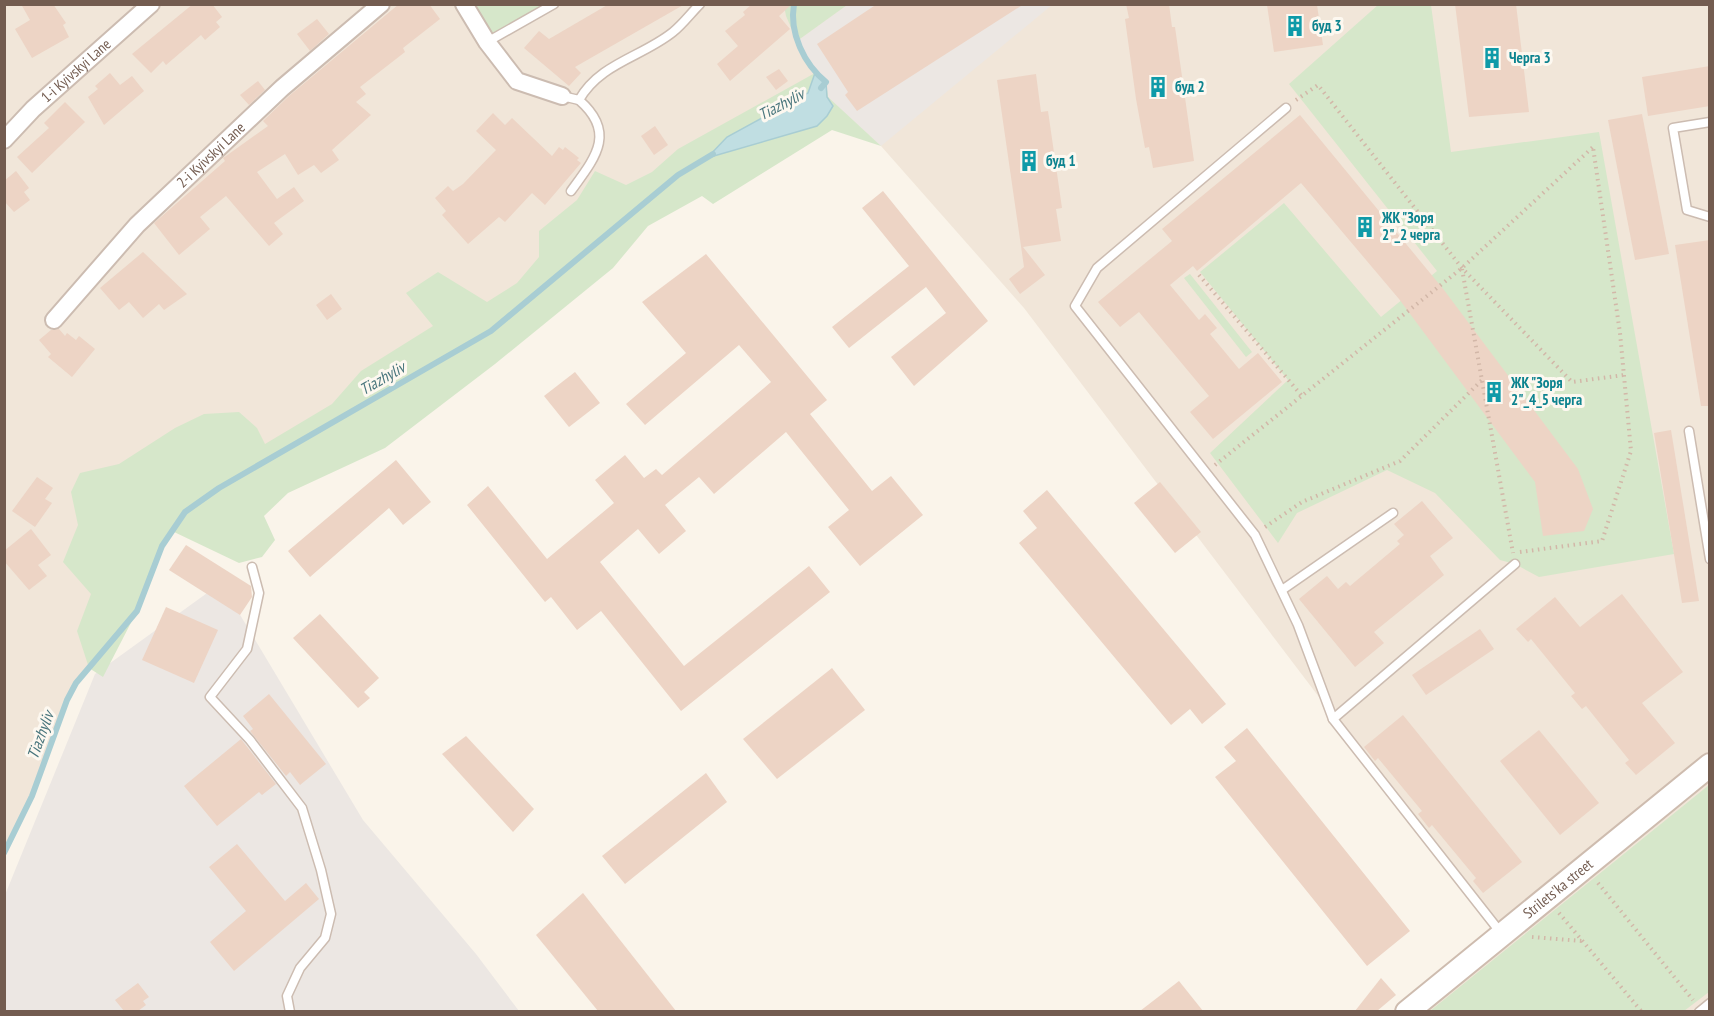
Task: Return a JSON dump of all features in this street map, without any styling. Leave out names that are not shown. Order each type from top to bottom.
[{"type":"street","name":"1-i Kyivskyi Lane","points":[[4,140],[33,110],[152,4]]},
{"type":"street","name":"2-i Kyivskyi Lane","points":[[54,320],[136,225],[282,88],[381,4]]},
{"type":"street","points":[[464,4],[487,42],[517,81],[562,96]]},
{"type":"street","name":"Strilets'ka street","points":[[1407,1011],[1710,765]]},
{"type":"lane","points":[[487,42],[554,4]]},
{"type":"lane","points":[[579,100],[602,72],[673,32],[700,4]]},
{"type":"lane","points":[[562,96],[579,100],[592,111],[600,130],[599,145],[591,165],[571,191]]},
{"type":"lane","points":[[1286,108],[1096,268],[1075,306],[1255,535],[1298,624],[1333,719],[1501,934]]},
{"type":"lane","points":[[1710,122],[1673,128],[1687,210],[1710,217]]},
{"type":"lane","points":[[1689,431],[1710,559]]},
{"type":"lane","points":[[1281,590],[1393,513]]},
{"type":"lane","points":[[1333,719],[1515,564]]},
{"type":"lane","points":[[252,567],[259,593],[247,649],[210,697],[250,740],[302,808],[321,870],[331,914],[325,938],[300,968],[287,996],[290,1011]]},
{"type":"lane","points":[[1700,1011],[1710,1004]]},
{"type":"path","points":[[1286,108],[1318,85],[1462,268],[1572,382],[1624,375]]},
{"type":"path","points":[[1206,472],[1462,268],[1593,147],[1624,375],[1632,452],[1602,541],[1513,553]]},
{"type":"path","points":[[1462,268],[1484,378],[1515,564]]},
{"type":"path","points":[[1199,275],[1302,396]]},
{"type":"path","points":[[1255,535],[1302,501],[1400,461],[1484,378]]},
{"type":"path","points":[[1598,883],[1700,1011]]},
{"type":"path","points":[[1546,897],[1642,1011]]},
{"type":"path","points":[[1501,934],[1582,941]]},
{"type":"shaded area","points":[[5,5],[1709,5],[1709,1011],[1408,1011],[1501,937],[1024,308],[881,146],[827,97],[185,512],[162,546],[137,611],[76,683],[67,700],[32,796],[5,853]]},
{"type":"shaded area","points":[[847,5],[1052,5],[881,146],[827,97],[826,82],[815,73],[797,41]]},
{"type":"shaded area","points":[[221,583],[363,820],[476,954],[519,1011],[5,1012],[5,895],[95,674]]},
{"type":"green space","points":[[468,5],[546,5],[494,35],[489,34]]},
{"type":"green space","points":[[784,5],[847,5],[797,41],[786,16]]},
{"type":"green space","points":[[1378,5],[1431,5],[1451,152],[1599,132],[1674,554],[1539,577],[1515,564],[1500,560],[1435,493],[1387,470],[1297,513],[1278,543],[1210,453],[1288,380],[1200,272],[1284,203],[1381,317],[1437,271],[1289,84]]},
{"type":"green space","points":[[815,73],[826,82],[828,97],[881,146],[832,130],[713,204],[702,196],[648,226],[613,268],[495,364],[385,448],[288,493],[264,516],[275,540],[262,557],[239,563],[172,531],[162,546],[137,611],[103,677],[89,668],[77,631],[91,594],[63,562],[78,525],[71,492],[80,473],[119,464],[175,428],[204,414],[239,412],[257,428],[265,444],[332,404],[361,371],[433,326],[406,293],[438,272],[487,302],[517,283],[539,257],[539,231],[577,200],[595,171],[626,185],[652,172],[678,149]]},
{"type":"green space","points":[[1190,274],[1252,352],[1246,357],[1184,278]]},
{"type":"green space","points":[[1709,785],[1709,992],[1684,1011],[1430,1011]]},
{"type":"water","points":[[815,73],[826,82],[827,97],[833,106],[817,126],[707,158],[727,137],[808,93]]},
{"type":"building","points":[[21,4],[53,4],[66,23],[63,25],[69,37],[32,58],[15,29],[30,20]]},
{"type":"building","points":[[193,4],[212,4],[222,17],[216,22],[220,27],[205,40],[201,35],[166,65],[163,61],[151,73],[132,54]]},
{"type":"building","points":[[399,4],[429,4],[440,19],[403,48],[405,52],[360,87],[366,94],[356,102],[371,115],[332,150],[339,160],[321,173],[314,165],[298,175],[285,154],[257,172],[277,199],[294,187],[304,201],[274,223],[283,234],[269,246],[226,196],[200,217],[210,229],[179,255],[154,223],[225,161],[223,158],[268,126],[263,121],[289,96]]},
{"type":"building","points":[[609,4],[685,4],[575,67],[581,73],[569,86],[524,48],[539,31],[549,39]]},
{"type":"building","points":[[752,4],[792,4],[779,16],[790,29],[730,81],[717,64],[738,46],[725,31],[745,15],[743,12]]},
{"type":"building","points":[[877,4],[1024,4],[857,111],[845,95],[848,92],[817,44]]},
{"type":"building","name":"буд 2","points":[[1126,4],[1169,4],[1172,27],[1175,27],[1194,161],[1153,168],[1149,147],[1145,148],[1136,99],[1125,19],[1129,18]]},
{"type":"building","name":"Черга 3","points":[[1455,4],[1516,4],[1529,112],[1469,117]]},
{"type":"building","name":"буд 3","points":[[1267,5],[1317,5],[1323,45],[1274,52]]},
{"type":"building","points":[[317,19],[329,34],[310,51],[297,34]]},
{"type":"building","points":[[1710,66],[1710,106],[1648,116],[1642,77]]},
{"type":"building","points":[[779,69],[788,81],[776,90],[766,77]]},
{"type":"building","points":[[110,73],[120,85],[132,76],[144,91],[104,125],[88,97],[98,89],[95,86]]},
{"type":"building","name":"буд 1","points":[[1036,74],[1041,112],[1048,111],[1062,208],[1056,209],[1061,241],[1023,247],[1045,275],[1020,294],[1009,279],[1024,267],[997,80]]},
{"type":"building","points":[[258,81],[265,90],[249,105],[240,95]]},
{"type":"building","points":[[65,102],[85,122],[32,173],[17,157],[49,128],[44,123]]},
{"type":"building","points":[[493,113],[505,125],[512,118],[552,156],[559,147],[563,150],[565,147],[579,158],[577,160],[581,163],[545,205],[532,193],[505,222],[499,217],[468,244],[442,215],[446,211],[435,198],[448,186],[453,191],[463,184],[496,150],[476,131]]},
{"type":"building","points":[[1642,114],[1669,254],[1635,260],[1608,120]]},
{"type":"building","points":[[1300,115],[1444,290],[1578,469],[1593,509],[1584,531],[1543,536],[1535,482],[1399,299],[1301,183],[1197,271],[1193,266],[1170,285],[1199,320],[1205,314],[1217,328],[1210,334],[1239,369],[1258,353],[1282,382],[1213,439],[1190,412],[1209,396],[1139,312],[1120,327],[1098,302],[1172,241],[1162,229]]},
{"type":"building","points":[[655,126],[668,145],[654,155],[641,136]]},
{"type":"building","points":[[16,171],[29,188],[24,192],[30,200],[14,212],[4,201],[4,181]]},
{"type":"building","points":[[883,191],[988,321],[914,386],[891,357],[946,313],[926,287],[849,348],[832,327],[909,266],[862,208]]},
{"type":"building","points":[[1710,240],[1710,406],[1701,406],[1675,245]]},
{"type":"building","points":[[143,252],[187,294],[164,310],[159,304],[143,318],[129,302],[119,310],[100,288]]},
{"type":"building","points":[[706,254],[827,400],[810,414],[872,491],[891,476],[923,515],[860,566],[828,527],[849,510],[786,432],[714,494],[699,477],[665,505],[686,531],[659,554],[638,529],[600,562],[684,666],[809,566],[830,592],[681,711],[601,611],[577,630],[551,597],[545,602],[467,505],[488,486],[547,559],[614,503],[595,480],[625,455],[644,478],[656,469],[662,475],[771,382],[739,345],[645,425],[626,404],[686,353],[642,302]]},
{"type":"building","points":[[331,294],[342,309],[327,320],[316,305]]},
{"type":"building","points":[[59,329],[65,336],[67,333],[76,340],[79,336],[95,349],[72,377],[48,357],[51,354],[39,340],[51,330]]},
{"type":"building","points":[[575,372],[600,403],[569,427],[544,396]]},
{"type":"building","points":[[1671,430],[1699,601],[1682,603],[1654,433]]},
{"type":"building","points":[[396,460],[431,502],[403,525],[389,508],[310,577],[288,551]]},
{"type":"building","points":[[37,477],[53,488],[45,499],[52,503],[35,527],[12,511]]},
{"type":"building","points":[[1160,482],[1201,532],[1175,553],[1134,503]]},
{"type":"building","points":[[1047,490],[1226,704],[1202,724],[1190,709],[1171,725],[1019,543],[1037,528],[1023,511]]},
{"type":"building","points":[[1422,501],[1453,538],[1430,556],[1444,575],[1374,632],[1384,643],[1355,667],[1299,599],[1327,576],[1338,589],[1346,582],[1350,586],[1400,544],[1397,541],[1404,535],[1394,524]]},
{"type":"building","points":[[31,529],[51,555],[38,565],[47,576],[29,590],[4,561],[4,551]]},
{"type":"building","points":[[186,545],[251,586],[252,597],[240,615],[169,570]]},
{"type":"building","points":[[1622,594],[1683,672],[1642,703],[1675,743],[1636,775],[1625,763],[1629,760],[1586,706],[1582,709],[1571,696],[1575,693],[1531,639],[1528,642],[1516,629],[1555,597],[1580,627]]},
{"type":"building","points":[[166,607],[218,630],[194,683],[142,660]]},
{"type":"building","points":[[320,614],[379,678],[364,692],[370,698],[358,708],[293,638]]},
{"type":"building","points":[[1480,629],[1494,649],[1426,695],[1412,675]]},
{"type":"building","points":[[832,668],[865,710],[777,779],[743,739]]},
{"type":"building","points":[[269,694],[326,764],[300,785],[290,772],[286,776],[250,731],[253,729],[243,716]]},
{"type":"building","points":[[1403,715],[1522,862],[1483,893],[1473,881],[1476,878],[1432,825],[1429,828],[1418,814],[1422,811],[1378,758],[1375,761],[1364,747]]},
{"type":"building","points":[[1247,728],[1410,931],[1367,966],[1215,777],[1236,761],[1224,747]]},
{"type":"building","points":[[1539,730],[1599,803],[1560,835],[1500,761]]},
{"type":"building","points":[[466,736],[534,809],[513,832],[442,754]]},
{"type":"building","points":[[241,739],[276,784],[262,795],[259,792],[217,826],[184,786]]},
{"type":"building","points":[[706,773],[727,802],[625,884],[602,856]]},
{"type":"building","points":[[237,844],[285,901],[306,883],[319,899],[234,971],[210,942],[246,911],[209,867]]},
{"type":"building","points":[[583,893],[676,1011],[598,1011],[536,935]]},
{"type":"building","points":[[1381,978],[1396,995],[1377,1011],[1355,1011]]},
{"type":"building","points":[[1179,981],[1203,1011],[1140,1011]]},
{"type":"building","points":[[138,983],[149,997],[143,1001],[146,1005],[138,1011],[124,1011],[115,1000]]},
{"type":"waterway","name":"Tiazhyliv","points":[[794,4],[796,37],[805,57],[826,82],[821,88]]},
{"type":"waterway","name":"Tiazhyliv","points":[[4,853],[32,796],[67,700],[76,683],[137,611],[162,546],[185,512],[219,488],[491,331],[678,175],[713,154]]},
{"type":"place","name":"буд 3","points":[[1295,26]]},
{"type":"place","name":"Черга 3","points":[[1492,58]]},
{"type":"place","name":"буд 2","points":[[1158,87]]},
{"type":"place","name":"буд 1","points":[[1029,161]]},
{"type":"place","name":"ЖК \"Зоря 2\"_2 черга","points":[[1365,227]]},
{"type":"place","name":"ЖК \"Зоря 2\"_4_5 черга","points":[[1494,392]]}]
